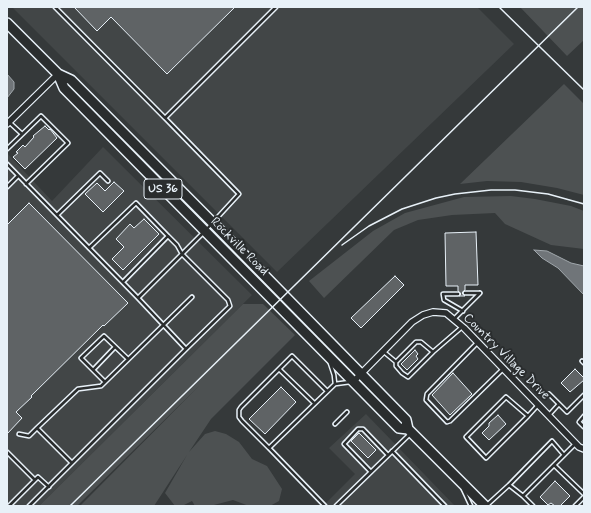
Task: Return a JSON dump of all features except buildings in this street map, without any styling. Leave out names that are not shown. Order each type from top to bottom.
[{"type":"main road","name":"Rockville Road","points":[[7,23],[58,74],[71,80],[362,374],[406,420],[409,431]]},
{"type":"main road","name":"Rockville Road","points":[[58,74],[64,88],[399,428],[409,431],[486,506]]},
{"type":"street","points":[[8,123],[58,74]]},
{"type":"street","name":"Country Village Drive","points":[[354,382],[412,322],[423,315],[433,312],[446,313],[462,326],[576,443],[584,449]]},
{"type":"lane","points":[[55,7],[166,118],[239,194],[205,231],[138,298]]},
{"type":"lane","points":[[166,118],[276,7]]},
{"type":"lane","points":[[7,148],[41,116],[68,143],[26,184]]},
{"type":"lane","points":[[8,123],[22,134]]},
{"type":"lane","points":[[7,164],[123,282],[186,349]]},
{"type":"lane","points":[[57,215],[100,173],[108,181]]},
{"type":"lane","points":[[7,187],[18,176]]},
{"type":"lane","points":[[30,506],[230,306],[228,300],[182,254],[177,245],[136,203],[89,248]]},
{"type":"lane","points":[[123,282],[168,236]]},
{"type":"lane","points":[[454,320],[480,294],[465,293]]},
{"type":"lane","points":[[458,294],[444,294],[444,300],[463,311]]},
{"type":"lane","points":[[19,434],[29,436],[78,389],[101,386],[192,297]]},
{"type":"lane","points":[[384,351],[396,362],[396,366],[402,373],[408,377],[462,326]]},
{"type":"lane","points":[[105,382],[81,358],[87,352],[104,336],[128,360]]},
{"type":"lane","points":[[396,362],[416,342],[422,342],[433,352]]},
{"type":"lane","points":[[478,342],[426,397],[426,400],[447,422],[453,420],[503,368]]},
{"type":"lane","points":[[93,370],[115,347]]},
{"type":"lane","points":[[326,354],[334,375],[335,384]]},
{"type":"lane","points":[[325,506],[242,420],[239,414],[241,406],[292,356],[327,391]]},
{"type":"lane","points":[[279,368],[314,403]]},
{"type":"lane","points":[[269,448],[335,384],[354,382]]},
{"type":"lane","points":[[549,394],[567,412],[584,395]]},
{"type":"lane","points":[[528,416],[506,398],[466,437],[486,458],[528,416],[539,405]]},
{"type":"lane","points":[[549,415],[559,404]]},
{"type":"lane","points":[[335,424],[347,412]]},
{"type":"lane","points":[[584,416],[579,422],[584,427]]},
{"type":"lane","points":[[37,428],[72,463]]},
{"type":"lane","points":[[371,472],[344,444],[358,429],[363,429],[388,455]]},
{"type":"lane","points":[[336,506],[392,451],[409,431]]},
{"type":"lane","points":[[486,506],[552,441],[564,455]]},
{"type":"lane","points":[[523,496],[576,443]]},
{"type":"lane","points":[[392,451],[445,506]]},
{"type":"lane","points":[[7,452],[35,480]]},
{"type":"lane","points":[[554,465],[584,494]]},
{"type":"lane","points":[[9,506],[38,476],[48,487]]},
{"type":"lane","points":[[456,478],[471,506]]},
{"type":"lane","points":[[509,485],[533,506]]},
{"type":"lane","points":[[575,506],[584,497]]},
{"type":"shaded area","points":[[12,7],[477,7],[514,44],[277,272]]},
{"type":"shaded area","points":[[520,7],[584,7],[584,40],[567,56]]},
{"type":"shaded area","points":[[7,74],[14,82],[14,89],[7,98]]},
{"type":"shaded area","points":[[564,84],[584,104],[584,195],[557,188],[521,182],[487,181],[460,184]]},
{"type":"shaded area","points":[[103,147],[252,295],[39,506],[7,506],[7,153],[52,201]]},
{"type":"shaded area","points":[[511,196],[571,206],[584,211],[584,249],[551,245],[505,224],[495,213],[452,215],[418,220],[394,230],[324,298],[309,281],[373,231],[405,213],[464,197]]},
{"type":"shaded area","points":[[534,250],[547,251],[571,263],[584,266],[584,295],[558,268],[542,258]]},
{"type":"shaded area","points":[[243,304],[263,304],[295,335],[211,419],[189,452],[205,434],[215,431],[226,434],[239,442],[252,459],[267,466],[282,489],[279,501],[270,506],[249,506],[233,500],[210,506],[195,506],[192,501],[182,506],[175,506],[165,493],[187,455],[154,506],[80,506],[200,385],[77,506],[39,506]]},
{"type":"shaded area","points":[[366,414],[455,506],[323,506],[355,474],[329,448]]},
{"type":"railway","points":[[499,7],[584,90]]},
{"type":"railway","points":[[70,506],[578,7]]},
{"type":"railway","points":[[342,245],[369,226],[402,209],[436,198],[455,194],[491,190],[515,190],[548,194],[584,204]]}]
